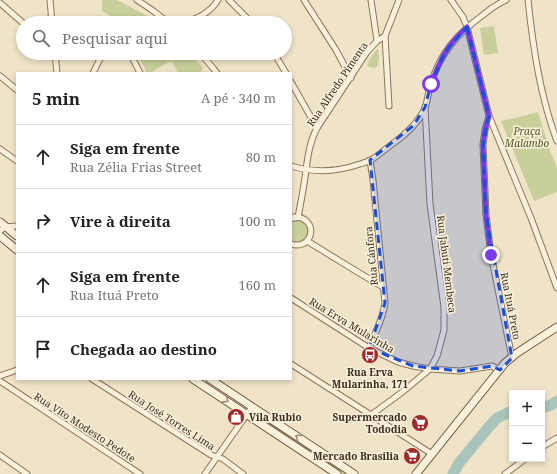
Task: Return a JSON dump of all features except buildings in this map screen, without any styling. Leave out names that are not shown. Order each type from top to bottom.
[{"type":"main road","points":[[2,226],[16,234]]},
{"type":"main road","points":[[0,236],[16,249]]},
{"type":"main road","points":[[416,474],[500,370],[512,358],[557,327]]},
{"type":"main road","points":[[195,380],[337,474]]},
{"type":"main road","points":[[212,380],[354,474]]},
{"type":"street","points":[[50,0],[51,16]]},
{"type":"street","points":[[136,0],[160,16]]},
{"type":"street","points":[[202,16],[210,10],[218,0]]},
{"type":"street","points":[[229,0],[245,16]]},
{"type":"street","points":[[304,0],[336,50],[350,78]]},
{"type":"street","points":[[371,0],[377,41]]},
{"type":"street","points":[[389,106],[385,36],[399,0]]},
{"type":"street","points":[[451,0],[463,17],[467,27],[489,116],[531,218],[556,285]]},
{"type":"street","points":[[292,166],[306,170],[323,171],[345,169],[370,160],[405,135],[414,125],[425,107],[437,67],[445,52],[467,27],[491,8],[506,0]]},
{"type":"street","points":[[528,0],[539,78],[552,128],[557,141]]},
{"type":"street","points":[[0,3],[16,17]]},
{"type":"street","name":"Rua Alfredo Pimenta","points":[[298,217],[307,159],[313,136],[367,52],[377,41],[385,36]]},
{"type":"street","points":[[56,60],[57,72]]},
{"type":"street","points":[[94,72],[100,60]]},
{"type":"street","points":[[134,60],[140,72]]},
{"type":"street","points":[[205,60],[214,71]]},
{"type":"street","points":[[278,60],[285,72]]},
{"type":"street","points":[[0,76],[16,89]]},
{"type":"street","points":[[292,84],[317,128]]},
{"type":"street","name":"Rua Jabuti Membeca","points":[[371,415],[430,369],[437,356],[444,330],[445,314],[430,204],[425,107]]},
{"type":"street","name":"Rua Ituá Preto","points":[[489,116],[483,145],[486,215],[491,255],[512,358]]},
{"type":"street","points":[[0,149],[16,160]]},
{"type":"street","name":"Rua Cánfora","points":[[369,348],[384,313],[385,303],[370,160]]},
{"type":"street","points":[[292,218],[298,217],[306,220],[311,228],[310,237],[307,241],[295,246],[292,244]]},
{"type":"street","points":[[2,226],[16,226]]},
{"type":"street","points":[[8,243],[16,236]]},
{"type":"street","points":[[307,241],[383,287]]},
{"type":"street","name":"Rua Erva Mularinha","points":[[292,299],[369,348],[398,362],[430,369],[460,371],[492,366],[500,370]]},
{"type":"street","points":[[292,365],[432,454]]},
{"type":"street","points":[[0,376],[16,370]]},
{"type":"street","name":"Rua José Torres Lima","points":[[94,380],[211,455],[216,458],[223,459],[243,474]]},
{"type":"street","name":"Rua Vito Modesto Pedote","points":[[0,382],[132,472],[140,474]]},
{"type":"street","points":[[205,474],[252,407]]},
{"type":"street","points":[[545,445],[557,438]]},
{"type":"street","points":[[0,456],[27,474]]},
{"type":"street","points":[[505,474],[521,462]]},
{"type":"highlighted area","points":[[467,27],[489,116],[483,145],[486,215],[512,358],[500,370],[492,366],[460,371],[413,366],[369,348],[385,303],[370,160],[414,125],[425,107],[431,84],[445,52]]},
{"type":"green space","points":[[102,0],[117,0],[148,16],[111,16],[102,11]]},
{"type":"green space","points":[[494,26],[498,53],[484,55],[480,28]]},
{"type":"green space","points":[[377,49],[379,56],[378,66],[374,68],[369,67],[367,65],[369,60]]},
{"type":"green space","points":[[140,60],[196,60],[203,68],[201,72],[177,72],[172,62],[169,62],[152,72],[146,72]]},
{"type":"green space","name":"Praça Malambo","points":[[538,112],[550,151],[557,167],[557,192],[534,201],[501,121]]},
{"type":"green space","points":[[300,220],[308,227],[309,230],[306,239],[303,241],[298,243],[292,242],[292,221]]},
{"type":"green space","points":[[262,418],[347,474],[343,474],[261,420]]},
{"type":"waterway","points":[[545,407],[557,401]]},
{"type":"waterway","points":[[453,474],[459,463],[497,418],[509,412]]},
{"type":"place","name":"Rua Erva Mularinha, 171","points":[[370,355]]},
{"type":"place","name":"Vila Rubio","points":[[236,417]]},
{"type":"place","name":"Supermercado Tododia","points":[[420,423]]},
{"type":"place","name":"Mercado Brasilia","points":[[412,456]]},
{"type":"route","points":[[431,84],[437,67],[445,52],[467,27],[489,116],[483,145],[486,215],[491,255]]}]
